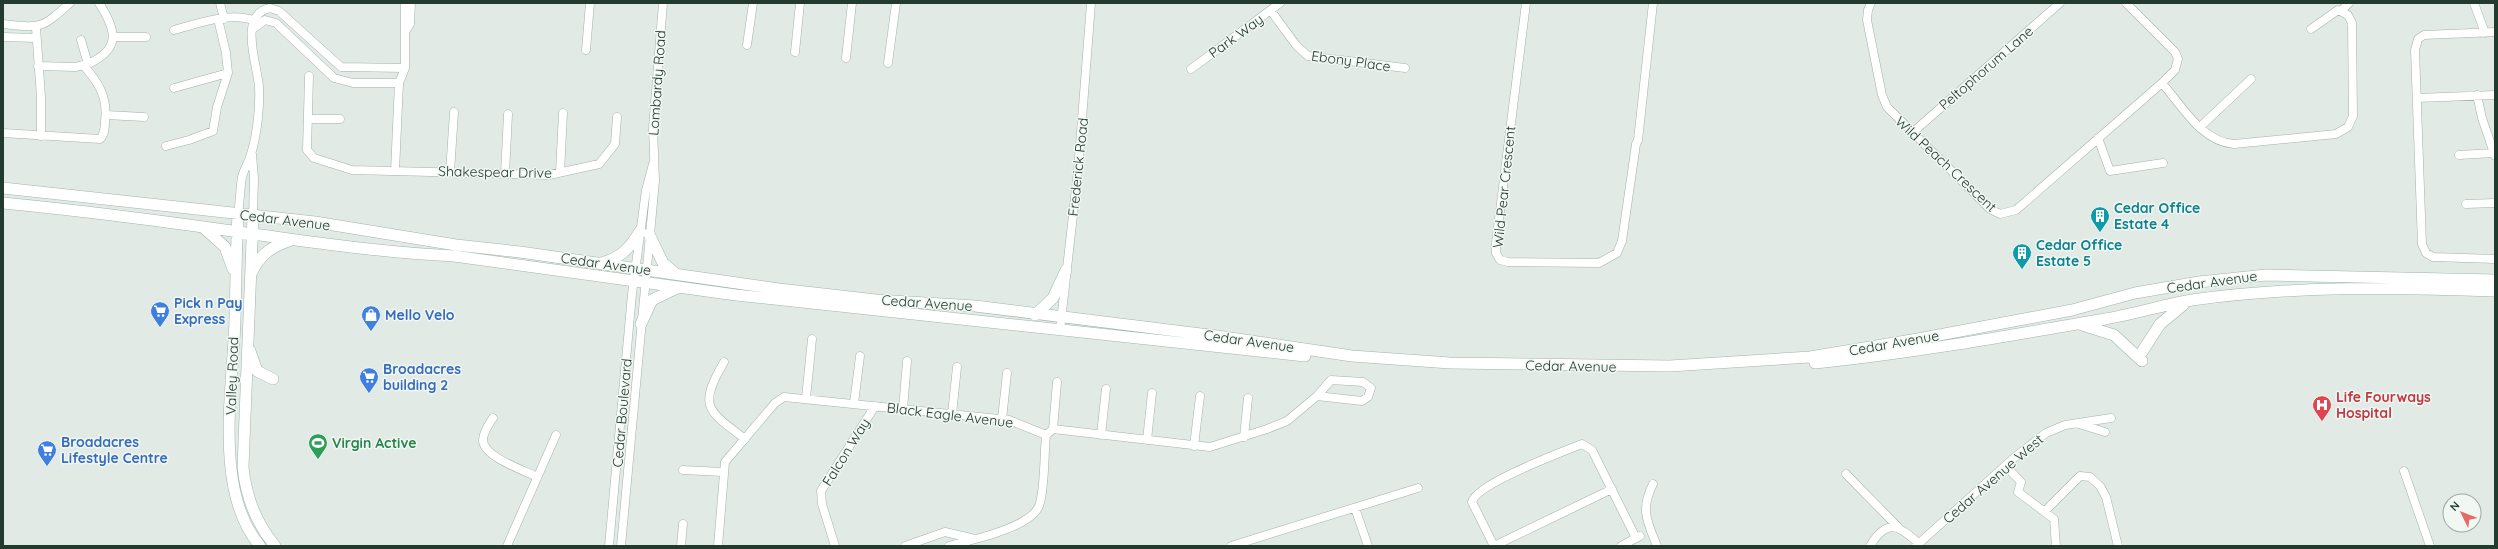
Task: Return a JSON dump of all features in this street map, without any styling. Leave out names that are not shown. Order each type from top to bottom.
[{"type":"main road","name":"Cedar Avenue","points":[[3,188],[315,222],[456,245],[520,252],[594,264],[837,296],[975,306],[1035,315],[1217,336],[1359,356],[1450,363],[1670,366],[1810,357],[1925,338],[2072,310],[2135,294],[2222,279],[2286,274],[2495,280]]},
{"type":"main road","name":"Cedar Avenue","points":[[3,203],[251,233],[293,240],[414,255],[454,256],[639,281],[736,296],[1303,356],[1458,369],[1616,372],[1787,366],[1896,355],[2078,324],[2191,301],[2330,289],[2495,291]]},
{"type":"main road","name":"Valley Road","points":[[238,214],[231,392],[232,484],[242,520],[260,546]]},
{"type":"main road","name":"Valley Road","points":[[253,216],[242,449],[246,493],[255,515],[275,546]]},
{"type":"main road","points":[[204,228],[224,247],[235,273]]},
{"type":"main road","points":[[594,264],[612,260],[625,252],[644,232],[663,263],[677,274]]},
{"type":"main road","points":[[249,278],[257,261],[268,250],[293,240]]},
{"type":"main road","points":[[1035,315],[1053,298],[1066,270]]},
{"type":"main road","points":[[641,324],[652,300],[680,287]]},
{"type":"main road","points":[[2078,324],[2109,332],[2142,357],[2160,324],[2191,301]]},
{"type":"main road","points":[[248,345],[254,367],[273,379]]},
{"type":"main road","points":[[232,484],[244,479]]},
{"type":"street","points":[[3,24],[36,28],[51,20],[70,3]]},
{"type":"street","points":[[38,66],[86,65],[108,52],[114,36],[99,3]]},
{"type":"street","points":[[166,146],[189,140],[213,131],[217,107],[228,73],[220,3]]},
{"type":"street","points":[[395,171],[399,83],[405,68],[405,3]]},
{"type":"street","points":[[406,31],[410,24],[411,3]]},
{"type":"street","points":[[586,50],[590,3]]},
{"type":"street","name":"Lombardy Road","points":[[639,281],[644,232],[646,190],[654,163],[653,128],[663,3]]},
{"type":"street","points":[[747,46],[752,3]]},
{"type":"street","points":[[794,52],[800,3]]},
{"type":"street","points":[[846,58],[852,3]]},
{"type":"street","points":[[888,62],[896,3]]},
{"type":"street","name":"Frederick Road","points":[[1060,330],[1078,171],[1092,3]]},
{"type":"street","name":"Park Way","points":[[1190,69],[1280,3]]},
{"type":"street","name":"Wild Pear Crescent","points":[[1526,3],[1496,243],[1498,257],[1504,261],[1599,263],[1611,258],[1617,253],[1622,241],[1636,144],[1634,140],[1640,105],[1642,69],[1645,65],[1653,3]]},
{"type":"street","name":"Wild Peach Crescent","points":[[1871,3],[1868,10],[1867,20],[1882,95],[1889,110],[1993,212],[2000,214],[2016,210],[2162,83],[2178,64],[2175,52],[2126,3]]},
{"type":"street","name":"Peltophorum Lane","points":[[1912,133],[2060,3]]},
{"type":"street","points":[[2311,29],[2349,3]]},
{"type":"street","points":[[2474,3],[2485,33]]},
{"type":"street","points":[[2162,83],[2207,135],[2220,142],[2234,144],[2336,134],[2348,127],[2353,116],[2352,23],[2348,15],[2341,8]]},
{"type":"street","points":[[257,21],[266,9],[279,11],[337,64],[346,68],[405,68]]},
{"type":"street","name":"Ebony Place","points":[[1270,11],[1296,46],[1308,56],[1405,68]]},
{"type":"street","points":[[174,30],[221,19],[244,17],[257,21],[268,20],[279,25],[334,78],[346,83],[399,83]]},
{"type":"street","name":"Valley Road","points":[[253,216],[254,171],[252,153],[260,89],[251,40],[252,30],[257,21]]},
{"type":"street","points":[[36,28],[41,98],[41,136]]},
{"type":"street","points":[[2495,32],[2430,34],[2418,39],[2415,50],[2421,237],[2424,249],[2429,255],[2437,258],[2495,260]]},
{"type":"street","points":[[3,36],[36,38]]},
{"type":"street","points":[[114,36],[146,37]]},
{"type":"street","points":[[3,133],[97,140],[102,136],[106,115],[105,99],[99,84],[86,65],[81,40]]},
{"type":"street","points":[[317,63],[326,54]]},
{"type":"street","points":[[174,88],[228,73]]},
{"type":"street","points":[[308,76],[308,119],[340,118]]},
{"type":"street","points":[[2200,127],[2251,79]]},
{"type":"street","points":[[2459,155],[2494,154],[2482,118],[2477,95]]},
{"type":"street","points":[[2417,98],[2495,95]]},
{"type":"street","points":[[450,172],[454,112]]},
{"type":"street","points":[[560,172],[563,113]]},
{"type":"street","points":[[505,174],[508,114]]},
{"type":"street","points":[[106,115],[144,116]]},
{"type":"street","name":"Shakespear Drive","points":[[308,119],[307,150],[314,158],[348,169],[547,175],[599,164],[612,150],[616,137],[617,117]]},
{"type":"street","points":[[2098,138],[2110,171],[2163,163]]},
{"type":"street","name":"Valley Road","points":[[238,214],[242,178],[252,153]]},
{"type":"street","points":[[2466,204],[2495,203]]},
{"type":"street","name":"Cedar Boulevard","points":[[621,546],[641,324],[639,281]]},
{"type":"street","name":"Cedar Boulevard","points":[[609,546],[639,281]]},
{"type":"street","points":[[806,398],[812,339]]},
{"type":"street","points":[[854,403],[860,356]]},
{"type":"street","points":[[903,409],[907,361]]},
{"type":"street","points":[[724,362],[710,390],[710,407],[717,417],[745,439]]},
{"type":"street","points":[[952,414],[957,367]]},
{"type":"street","points":[[1002,419],[1007,373]]},
{"type":"street","points":[[1053,429],[1210,447],[1244,437],[1287,421],[1317,396],[1332,379],[1363,382],[1371,388],[1368,397],[1362,401],[1317,396]]},
{"type":"street","points":[[949,546],[1022,523],[1035,512],[1040,503],[1046,435],[1053,429],[1057,382]]},
{"type":"street","points":[[1101,435],[1106,388]]},
{"type":"street","points":[[1147,440],[1152,393]]},
{"type":"street","name":"Black Eagle Avenue","points":[[718,546],[723,472],[726,460],[779,400],[790,396],[1002,419],[1026,426],[1046,435]]},
{"type":"street","points":[[1194,446],[1200,396]]},
{"type":"street","points":[[1244,437],[1248,398]]},
{"type":"street","name":"Falcon Way","points":[[835,546],[822,504],[821,492],[875,406]]},
{"type":"street","points":[[493,418],[483,438],[486,448],[503,461],[537,477]]},
{"type":"street","name":"Cedar Avenue West","points":[[1918,545],[2006,466],[2046,433],[2059,427],[2076,423],[2111,418]]},
{"type":"street","points":[[2076,423],[2105,432]]},
{"type":"street","points":[[507,546],[556,435]]},
{"type":"street","points":[[1612,489],[1494,546],[1472,502],[1476,493],[1512,474],[1582,444],[1592,450],[1638,537],[1620,546]]},
{"type":"street","points":[[2006,466],[2021,482],[2018,492],[2045,511],[2054,520],[2056,546]]},
{"type":"street","points":[[683,470],[723,472]]},
{"type":"street","points":[[2404,471],[2430,546]]},
{"type":"street","points":[[1846,474],[1898,527],[1918,545]]},
{"type":"street","points":[[2045,511],[2080,476],[2090,477],[2100,486],[2106,497],[2118,546]]},
{"type":"street","points":[[1653,484],[1646,499],[1645,512],[1657,546]]},
{"type":"street","points":[[1231,546],[1418,488]]},
{"type":"street","points":[[1355,508],[1368,546]]},
{"type":"street","points":[[681,546],[682,524]]},
{"type":"street","points":[[1870,546],[1884,530],[1898,527]]},
{"type":"street","points":[[908,546],[945,532],[974,539]]},
{"type":"street","points":[[1928,536],[1929,546]]},
{"type":"place","name":"Cedar Office Estate 4","points":[[2100,233]]},
{"type":"place","name":"Cedar Office Estate 5","points":[[2022,270]]},
{"type":"place","name":"Pick n Pay Express","points":[[160,328]]},
{"type":"place","name":"Mello Velo","points":[[371,332]]},
{"type":"place","name":"Broadacres building 2","points":[[369,394]]},
{"type":"place","name":"Life Fourways Hospital","points":[[2322,422]]},
{"type":"place","name":"Virgin Active","points":[[318,460]]},
{"type":"place","name":"Broadacres Lifestyle Centre","points":[[47,467]]}]
